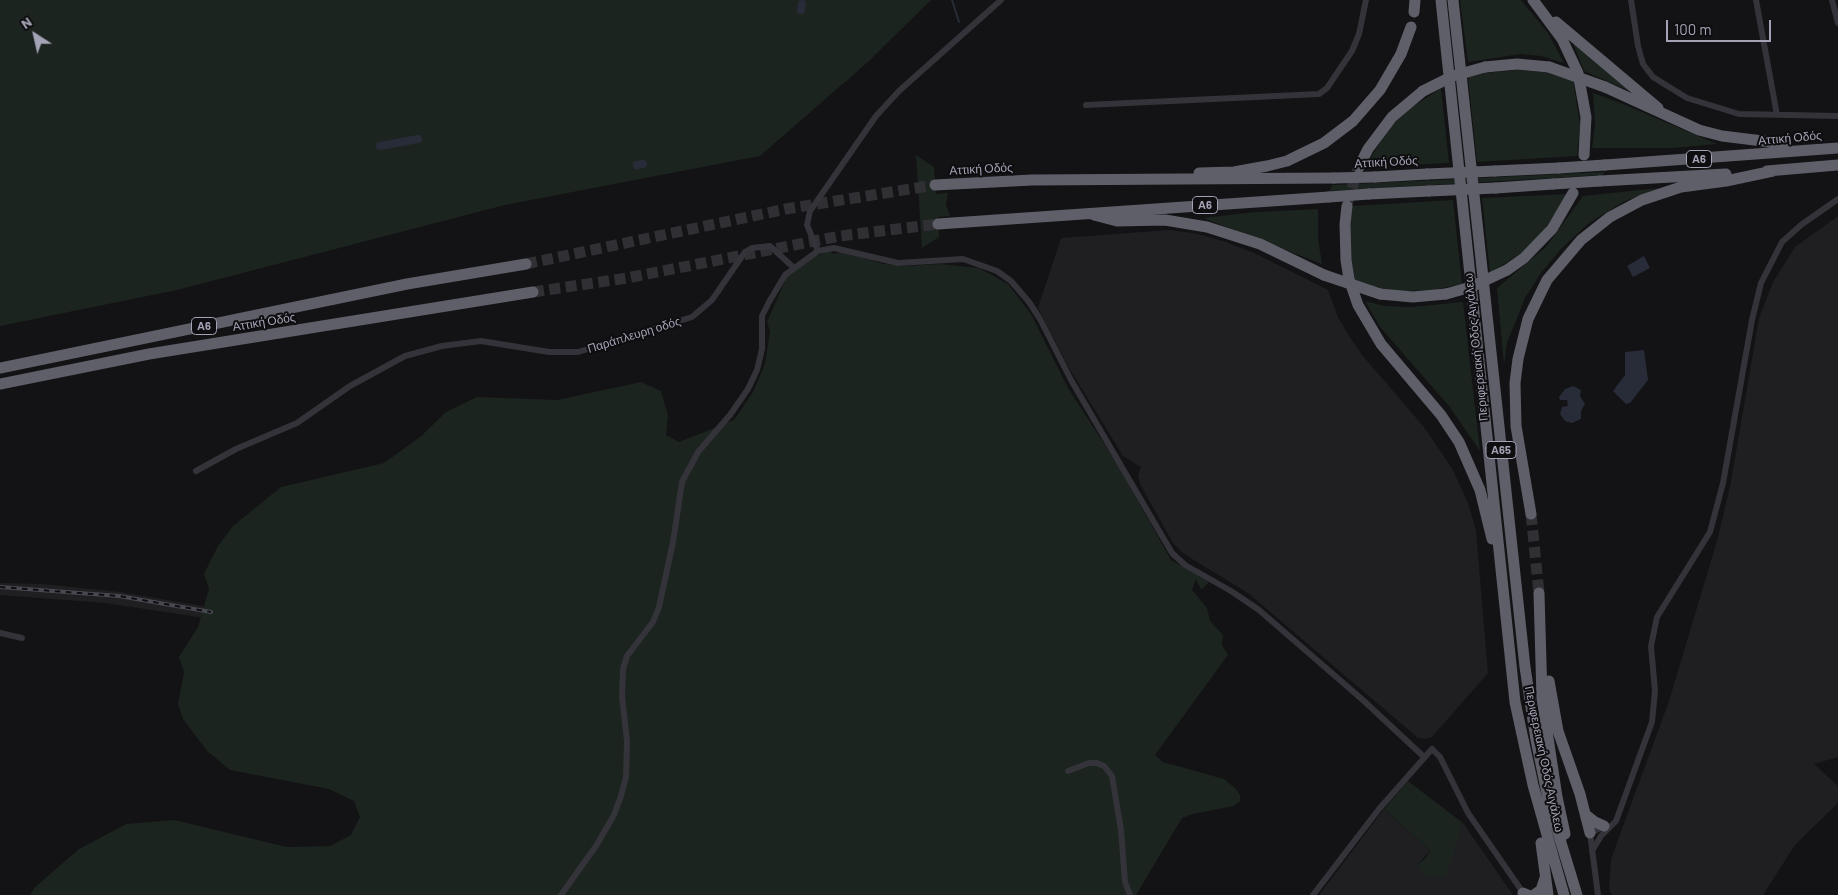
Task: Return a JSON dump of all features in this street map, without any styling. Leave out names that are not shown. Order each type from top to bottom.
[{"type":"highway","name":"Περιφερειακή Οδός Αιγάλεω","points":[[1441,0],[1516,702],[1545,832],[1564,895]]},
{"type":"highway","name":"Περιφερειακή Οδός Αιγάλεω","points":[[1453,0],[1527,686],[1549,803],[1578,895]]},
{"type":"highway","points":[[1536,4],[1667,117]]},
{"type":"highway","points":[[1536,4],[1562,39],[1578,74],[1586,117],[1584,156]]},
{"type":"highway","points":[[1130,179],[1248,170],[1287,161],[1308,152],[1339,132],[1366,106],[1392,71],[1411,27]]},
{"type":"highway","points":[[1358,167],[1392,117],[1423,91],[1453,76],[1485,67],[1517,64],[1549,67],[1606,87],[1667,117],[1699,130],[1738,139],[1771,142],[1793,152]]},
{"type":"highway","name":"Αττική Οδός","points":[[936,185],[1032,180],[1375,177],[1559,168],[1838,148]]},
{"type":"highway","name":"Α6","points":[[938,224],[1369,194],[1773,171],[1838,165]]},
{"type":"highway","points":[[1531,514],[1516,426],[1515,383],[1518,359],[1528,319],[1552,273],[1568,252],[1596,227],[1642,200],[1681,187],[1726,181],[1773,171]]},
{"type":"highway","points":[[1082,213],[1116,221],[1165,220],[1207,227],[1260,244],[1324,275],[1380,294],[1413,298],[1446,294],[1471,287],[1507,270],[1543,239],[1564,212],[1573,193]]},
{"type":"highway","points":[[1347,206],[1344,233],[1346,260],[1349,278],[1358,305],[1381,344],[1441,415],[1466,456],[1486,509],[1499,587],[1508,624]]},
{"type":"highway","name":"Αττική Οδός","points":[[0,368],[407,284],[526,264]]},
{"type":"highway","name":"Αττική Οδός","points":[[0,384],[141,356],[533,292]]},
{"type":"highway","points":[[1539,593],[1542,698],[1557,798],[1576,874],[1578,895]]},
{"type":"highway","points":[[1540,614],[1555,718],[1586,815],[1590,834]]},
{"type":"highway","points":[[1525,746],[1524,769],[1546,871],[1548,895]]},
{"type":"highway","points":[[1586,815],[1594,822],[1604,826]]},
{"type":"highway","points":[[1527,894],[1542,890],[1546,871]]},
{"type":"street","points":[[818,251],[807,225],[810,211],[876,116],[899,91],[1001,0]]},
{"type":"street","points":[[1086,105],[1319,94],[1327,88],[1352,51],[1359,34],[1366,0]]},
{"type":"street","points":[[1631,0],[1640,56],[1653,77],[1687,98],[1713,108],[1739,114],[1838,116]]},
{"type":"street","points":[[1756,0],[1777,115]]},
{"type":"street","points":[[1832,0],[1838,22]]},
{"type":"street","points":[[1592,851],[1601,836],[1616,821],[1654,712],[1655,691],[1651,646],[1657,617],[1710,532],[1723,483],[1752,320],[1761,283],[1782,242],[1801,225],[1838,199]]},
{"type":"street","name":"Παράπλευρη οδός","points":[[196,471],[236,449],[297,423],[350,386],[405,356],[442,346],[481,341],[549,352],[578,352],[692,317],[712,300],[739,259],[752,248],[770,246],[794,268]]},
{"type":"street","points":[[561,895],[596,846],[614,815],[621,796],[626,777],[627,741],[622,696],[623,669],[627,656],[653,622],[659,607],[673,542],[682,482],[698,452],[730,415],[748,389],[757,370],[762,349],[764,312],[781,282],[794,268],[818,251],[834,248],[898,263],[963,259],[997,271],[1011,281],[1025,296],[1040,319],[1071,380],[1172,553],[1185,565],[1231,591],[1259,610],[1370,706],[1424,757]]},
{"type":"street","points":[[0,633],[22,638]]},
{"type":"street","points":[[1313,895],[1379,809],[1432,749],[1440,757],[1468,813],[1527,894]]},
{"type":"street","points":[[1068,771],[1089,763],[1096,763],[1104,766],[1112,776],[1121,830],[1125,882],[1130,895]]},
{"type":"street","points":[[1598,895],[1590,834],[1616,821]]},
{"type":"shaded area","points":[[0,0],[931,0],[868,62],[760,156],[505,205],[177,290],[0,326]]},
{"type":"shaded area","points":[[1460,0],[1521,0],[1548,33],[1564,63],[1541,56],[1521,54],[1468,62]]},
{"type":"shaded area","points":[[1573,43],[1634,93],[1584,71]]},
{"type":"shaded area","points":[[1518,70],[1551,73],[1573,80],[1580,125],[1577,156],[1477,162],[1468,77],[1485,73]]},
{"type":"shaded area","points":[[1441,88],[1449,163],[1365,167],[1389,128],[1405,112]]},
{"type":"shaded area","points":[[1593,93],[1717,144],[1673,148],[1592,148],[1595,125]]},
{"type":"shaded area","points":[[916,155],[934,167],[936,194],[948,193],[946,204],[950,216],[938,217],[939,237],[922,248]]},
{"type":"shaded area","points":[[1604,172],[1603,175],[1330,191],[1332,185]]},
{"type":"shaded area","points":[[1659,188],[1623,202],[1589,223],[1561,249],[1541,273],[1525,298],[1507,343],[1504,365],[1497,288],[1546,247],[1583,196]]},
{"type":"shaded area","points":[[1567,194],[1543,232],[1521,253],[1490,273],[1482,198]]},
{"type":"shaded area","points":[[1453,200],[1462,284],[1432,290],[1400,291],[1355,281],[1351,262],[1350,225],[1352,206]]},
{"type":"shaded area","points":[[1318,209],[1318,239],[1322,264],[1203,218],[1255,212]]},
{"type":"shaded area","points":[[1838,216],[1838,757],[1814,764],[1838,786],[1838,803],[1795,845],[1763,895],[1612,895],[1609,889],[1611,859],[1669,701],[1717,541],[1730,487],[1759,318],[1773,282],[1795,247]]},
{"type":"shaded area","points":[[1169,230],[1194,233],[1223,241],[1254,253],[1328,290],[1337,315],[1349,336],[1363,356],[1424,427],[1453,470],[1468,503],[1476,530],[1488,673],[1432,737],[1418,738],[1248,593],[1184,554],[1173,543],[1140,484],[1138,475],[1141,467],[1123,456],[1069,368],[1038,308],[1061,238]]},
{"type":"shaded area","points":[[831,250],[832,254],[842,252],[884,264],[908,266],[939,264],[979,268],[1008,284],[1031,314],[1068,388],[1116,462],[1171,560],[1209,582],[1201,590],[1196,579],[1192,590],[1207,608],[1210,621],[1223,635],[1222,645],[1228,655],[1155,755],[1163,762],[1224,779],[1235,788],[1240,795],[1240,801],[1234,806],[1182,818],[1136,895],[30,895],[34,888],[79,849],[126,824],[174,820],[287,847],[330,846],[351,835],[360,817],[354,801],[329,789],[230,770],[207,751],[183,719],[178,704],[184,672],[179,657],[198,627],[209,589],[204,574],[218,546],[233,526],[281,487],[384,463],[420,437],[446,412],[477,397],[557,400],[641,382],[661,391],[668,415],[666,435],[679,442],[734,420],[753,392],[765,364],[770,331],[767,322],[788,274],[814,257]]},
{"type":"shaded area","points":[[1365,301],[1384,306],[1411,307],[1463,302],[1480,451],[1449,406],[1380,327]]},
{"type":"shaded area","points":[[0,583],[43,584],[120,592],[203,606],[210,609],[205,618],[105,603],[0,595]]},
{"type":"shaded area","points":[[1408,781],[1463,823],[1446,877],[1426,877],[1417,866],[1426,858],[1430,850],[1384,809]]},
{"type":"shaded area","points":[[1384,809],[1430,850],[1417,866],[1460,828],[1463,823],[1513,895],[1319,895]]},
{"type":"water","points":[[1644,256],[1650,268],[1633,277],[1627,266]]},
{"type":"water","points":[[1644,350],[1648,380],[1630,403],[1626,404],[1613,391],[1625,375],[1625,352]]},
{"type":"water","points":[[1573,386],[1581,390],[1580,396],[1585,404],[1581,411],[1581,419],[1572,423],[1565,421],[1560,414],[1562,407],[1568,406],[1567,400],[1560,400],[1559,397],[1565,389]]},
{"type":"waterway","points":[[952,0],[959,22]]},
{"type":"waterway","points":[[801,10],[802,4]]},
{"type":"waterway","points":[[380,146],[418,139]]},
{"type":"waterway","points":[[637,165],[643,164]]},
{"type":"tunnel","points":[[1347,204],[1358,169]]},
{"type":"tunnel","points":[[526,264],[786,209],[935,185]]},
{"type":"tunnel","points":[[533,292],[627,278],[840,236],[938,224]]},
{"type":"tunnel","points":[[1531,514],[1539,593]]},
{"type":"railway","points":[[0,587],[119,596],[211,612]]}]
